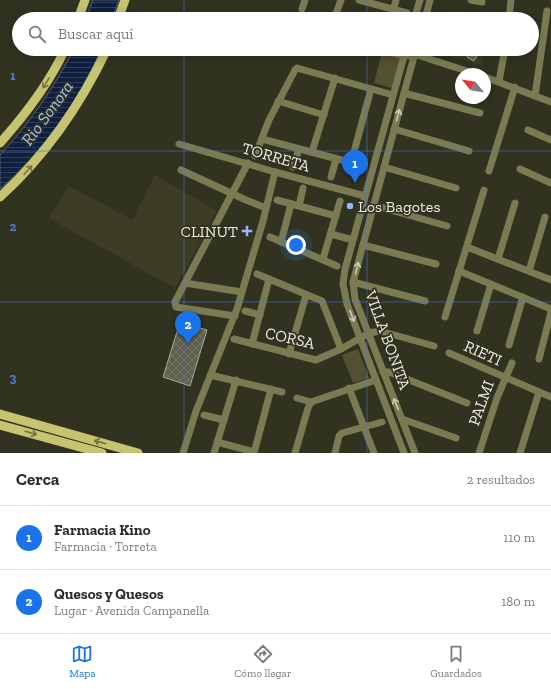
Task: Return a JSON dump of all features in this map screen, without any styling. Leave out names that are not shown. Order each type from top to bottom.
[{"type":"main road","points":[[81,12],[85,0]]},
{"type":"main road","points":[[121,12],[125,0]]},
{"type":"main road","points":[[0,143],[15,127],[40,92],[62,56]]},
{"type":"main road","points":[[0,197],[26,173],[59,133],[80,102],[104,56]]},
{"type":"main road","points":[[0,414],[138,453]]},
{"type":"main road","points":[[0,425],[102,453]]},
{"type":"main road","points":[[62,442],[65,432]]},
{"type":"street","points":[[302,8],[305,0]]},
{"type":"street","points":[[337,12],[341,0]]},
{"type":"street","points":[[359,0],[403,12]]},
{"type":"street","points":[[392,12],[396,0]]},
{"type":"street","points":[[416,12],[420,0]]},
{"type":"street","points":[[427,12],[430,0]]},
{"type":"street","points":[[471,0],[482,2]]},
{"type":"street","points":[[510,12],[511,0]]},
{"type":"street","points":[[535,96],[547,11]]},
{"type":"street","name":"VILLA BONITA","points":[[404,56],[345,269],[343,284],[347,304],[404,453]]},
{"type":"street","name":"VILLA BONITA","points":[[414,56],[353,282],[355,299],[415,453]]},
{"type":"street","points":[[426,56],[459,68]]},
{"type":"street","points":[[499,81],[504,56]]},
{"type":"street","points":[[254,156],[278,101],[294,70],[297,68],[393,95]]},
{"type":"street","points":[[312,152],[334,78]]},
{"type":"street","points":[[491,79],[551,102]]},
{"type":"street","points":[[489,171],[515,87]]},
{"type":"street","points":[[351,163],[371,89]]},
{"type":"street","points":[[404,93],[480,112]]},
{"type":"street","points":[[278,101],[324,115]]},
{"type":"street","points":[[394,129],[469,151]]},
{"type":"street","points":[[528,130],[551,140]]},
{"type":"street","points":[[262,139],[364,166]]},
{"type":"street","name":"TORRETA","points":[[179,144],[365,196]]},
{"type":"street","points":[[293,167],[299,149]]},
{"type":"street","points":[[331,177],[336,159]]},
{"type":"street","points":[[235,316],[176,307],[175,302],[248,163]]},
{"type":"street","points":[[384,167],[456,188]]},
{"type":"street","points":[[520,169],[551,183]]},
{"type":"street","points":[[181,170],[266,208]]},
{"type":"street","points":[[183,453],[196,411],[235,316],[275,172]]},
{"type":"street","points":[[299,206],[303,188]]},
{"type":"street","points":[[445,317],[484,190]]},
{"type":"street","points":[[278,200],[336,216]]},
{"type":"street","points":[[323,259],[340,201]]},
{"type":"street","points":[[498,259],[515,203]]},
{"type":"street","points":[[281,242],[291,204]]},
{"type":"street","points":[[373,206],[447,226]]},
{"type":"street","points":[[529,271],[545,217]]},
{"type":"street","points":[[331,234],[353,240]]},
{"type":"street","points":[[270,237],[338,266]]},
{"type":"street","points":[[363,245],[436,264]]},
{"type":"street","points":[[467,247],[551,280]]},
{"type":"street","points":[[459,271],[551,309]]},
{"type":"street","points":[[257,274],[320,300],[323,303],[341,349]]},
{"type":"street","points":[[252,344],[269,279]]},
{"type":"street","points":[[353,282],[425,301]]},
{"type":"street","points":[[185,283],[242,292]]},
{"type":"street","points":[[477,331],[491,284]]},
{"type":"street","points":[[289,354],[306,295]]},
{"type":"street","points":[[509,345],[523,297]]},
{"type":"street","points":[[245,311],[260,315]]},
{"type":"street","points":[[539,359],[551,312]]},
{"type":"street","points":[[369,333],[380,331],[434,346]]},
{"type":"street","name":"CORSA","points":[[234,339],[316,360],[355,342],[369,333]]},
{"type":"street","name":"RIETI","points":[[449,352],[551,397]]},
{"type":"street","name":"PALMI","points":[[479,453],[488,423],[512,363]]},
{"type":"street","points":[[383,372],[389,372],[467,403]]},
{"type":"street","points":[[210,375],[282,392]]},
{"type":"street","points":[[214,453],[236,380]]},
{"type":"street","points":[[298,398],[311,402],[376,380]]},
{"type":"street","points":[[349,388],[374,453]]},
{"type":"street","points":[[217,442],[254,452],[271,389]]},
{"type":"street","points":[[520,453],[539,392]]},
{"type":"street","points":[[295,453],[311,402]]},
{"type":"street","points":[[204,415],[224,420]]},
{"type":"street","points":[[402,419],[456,438]]},
{"type":"street","points":[[335,453],[342,433],[382,422]]},
{"type":"shaded area","points":[[381,56],[401,57],[392,88],[374,83]]},
{"type":"shaded area","points":[[448,56],[484,56],[482,66]]},
{"type":"shaded area","points":[[155,175],[217,211],[175,288],[49,218],[69,186],[132,220]]},
{"type":"shaded area","points":[[358,349],[369,378],[353,383],[342,355]]},
{"type":"water","points":[[93,0],[119,0],[115,12],[89,12]]},
{"type":"water","name":"Rio Sonora","points":[[70,56],[98,56],[82,88],[58,125],[31,159],[0,189],[0,155],[41,105]]},
{"type":"building","points":[[468,56],[477,56],[474,61],[467,57]]},
{"type":"building","points":[[180,322],[207,330],[190,386],[163,377]]},
{"type":"place","name":"Farmacia Kino","points":[[355,183]]},
{"type":"place","name":"Los Bagotes","points":[[350,206]]},
{"type":"place","name":"CLINUT","points":[[247,231]]},
{"type":"place","name":"Quesos y Quesos","points":[[188,344]]}]
